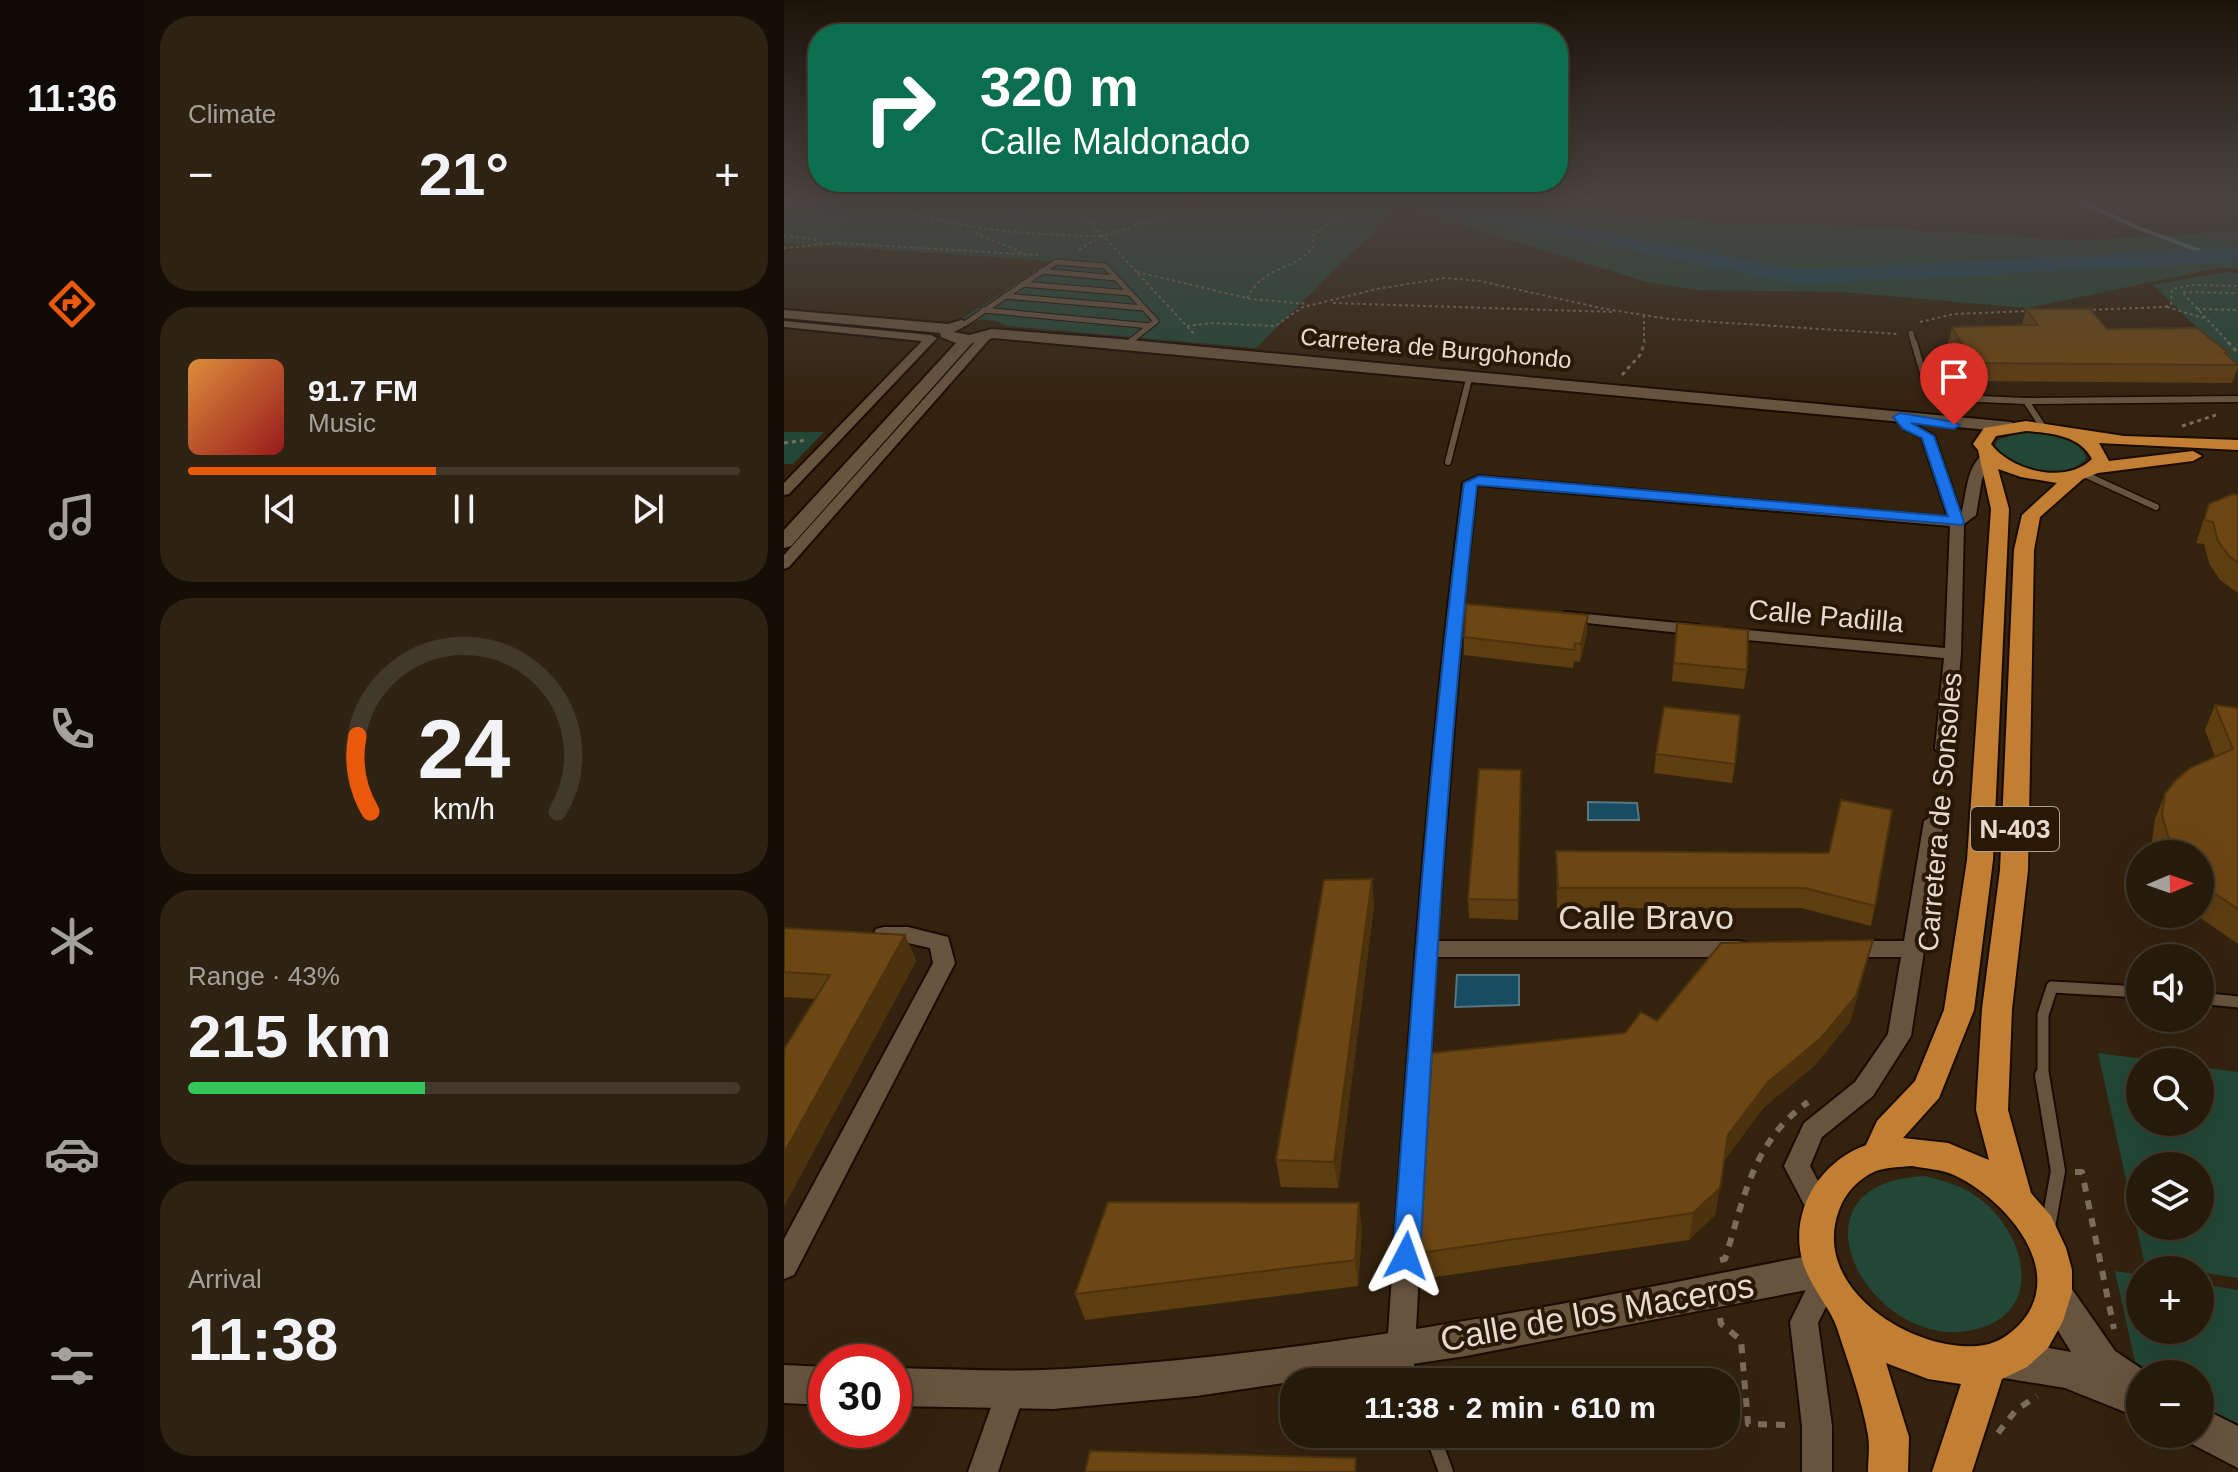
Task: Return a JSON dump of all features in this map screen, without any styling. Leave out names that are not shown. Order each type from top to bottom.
[{"type":"highway","points":[[2238,445],[2138,442],[2074,435],[2043,427],[2011,427],[1985,449],[2003,465],[2049,476],[2187,456],[2238,456]]},
{"type":"highway","points":[[2074,435],[2098,451],[2101,460],[2086,472]]},
{"type":"highway","name":"Carretera de Sonsoles","points":[[1878,1155],[1889,1131],[1928,1089],[1959,1010],[1980,860],[2000,509],[1985,449]]},
{"type":"highway","name":"N-403","points":[[2016,1200],[1992,1110],[1997,1009],[2014,870],[2024,550],[2031,515],[2086,472]]},
{"type":"highway","name":"N-403","points":[[1819,1208],[1834,1181],[1853,1165],[1878,1155],[1912,1152],[1949,1158],[1984,1175],[2016,1200],[2045,1243],[2053,1268],[2054,1294],[2039,1333],[1995,1362]]},
{"type":"highway","points":[[1819,1208],[1816,1238],[1824,1274],[1852,1315],[1892,1347],[1940,1364],[1995,1362],[1952,1472]]},
{"type":"highway","points":[[1852,1315],[1889,1437],[1888,1472]]},
{"type":"main road","points":[[784,314],[856,320],[952,334]]},
{"type":"main road","points":[[784,520],[952,334]]},
{"type":"main road","points":[[784,542],[952,334]]},
{"type":"main road","name":"Carretera de Burgohondo","points":[[952,334],[1127,344],[2011,427]]},
{"type":"main road","name":"Carretera de Burgohondo","points":[[1876,414],[1954,425],[1985,449]]},
{"type":"main road","name":"Calle de los Maceros","points":[[912,1387],[1104,1387],[1407,1365],[1717,1294],[1824,1274]]},
{"type":"main road","points":[[2054,1294],[2101,1364],[2126,1381]]},
{"type":"main road","points":[[1995,1362],[2065,1369],[2126,1393]]},
{"type":"main road","points":[[784,1384],[808,1385]]},
{"type":"main road","points":[[2214,1435],[2238,1448]]},
{"type":"street","points":[[784,324],[952,334]]},
{"type":"street","points":[[784,491],[952,334]]},
{"type":"street","points":[[784,564],[989,334]]},
{"type":"street","points":[[1900,417],[1908,426],[1928,436],[1957,522],[1953,654],[1944,749]]},
{"type":"street","points":[[1407,1365],[1426,949],[1462,608],[1470,483],[1479,480],[1957,522],[1969,515],[1975,479],[1985,449]]},
{"type":"street","name":"Calle Padilla","points":[[1540,615],[1953,654]]},
{"type":"street","points":[[1819,1208],[1797,1166],[1813,1130],[1864,1089],[1899,1036],[1934,821]]},
{"type":"street","points":[[784,1266],[944,963],[940,943],[908,935],[861,934]]},
{"type":"street","name":"Calle Bravo","points":[[1426,949],[1765,949]]},
{"type":"street","points":[[1828,949],[1914,949]]},
{"type":"street","points":[[1817,1472],[1817,1426],[1804,1322],[1824,1274]]},
{"type":"street","points":[[983,1472],[1011,1389]]},
{"type":"lane","points":[[952,334],[1047,268]]},
{"type":"lane","points":[[1107,268],[1156,321],[1127,344]]},
{"type":"lane","points":[[1041,271],[1116,278]]},
{"type":"lane","points":[[1022,284],[1130,293]]},
{"type":"lane","points":[[1005,296],[1144,308]]},
{"type":"lane","points":[[983,310],[1150,326]]},
{"type":"lane","points":[[1911,333],[1929,394],[1941,398],[2026,401],[2238,400]]},
{"type":"lane","points":[[1448,462],[1470,375]]},
{"type":"lane","points":[[2026,401],[2043,427]]},
{"type":"lane","points":[[2086,472],[2156,507]]},
{"type":"lane","points":[[2045,1243],[2058,1171],[2042,1073],[2043,1015],[2052,987],[2126,990]]},
{"type":"lane","points":[[2214,999],[2238,1002]]},
{"type":"lane","points":[[1437,1448],[1446,1472]]},
{"type":"path","points":[[1133,268],[1199,340]]},
{"type":"path","points":[[1247,298],[1257,279],[1275,268]]},
{"type":"path","points":[[1137,272],[1247,298],[1283,303],[1626,312]]},
{"type":"path","points":[[1187,326],[1212,323],[1275,326],[1303,307],[1445,278],[1480,281],[1644,315],[1880,333],[1911,333],[1922,321],[1954,314],[2031,311]]},
{"type":"path","points":[[2166,306],[2171,304],[2172,289],[2193,285],[2238,286]]},
{"type":"path","points":[[2238,293],[2182,292],[2238,353]]},
{"type":"path","points":[[2075,310],[2166,306],[2180,309],[2193,318],[2206,319]]},
{"type":"path","points":[[2197,309],[2238,310]]},
{"type":"path","points":[[1619,378],[1641,355],[1645,346],[1648,337],[1644,315]]},
{"type":"path","points":[[1817,1426],[1748,1424],[1741,1340],[1721,1324],[1717,1294],[1704,1264],[1725,1259],[1753,1168],[1784,1119],[1822,1092],[1839,1109]]},
{"type":"path","points":[[2058,1171],[2082,1172],[2117,1343]]},
{"type":"path","points":[[1994,1438],[2016,1410],[2042,1392]]},
{"type":"green space","points":[[1041,268],[1337,268],[1256,348],[1007,326],[988,320],[957,322]]},
{"type":"green space","points":[[1600,268],[2238,268],[2219,268],[2027,308],[1843,292],[1698,290],[1650,283]]},
{"type":"green space","points":[[2224,272],[2238,273],[2238,367],[2153,285]]},
{"type":"green space","points":[[784,432],[824,432],[793,464],[784,464]]},
{"type":"green space","points":[[2023,432],[2068,439],[2082,450],[2086,458],[2078,466],[2053,472],[2038,471],[2011,462],[1995,445],[1998,440]]},
{"type":"green space","points":[[2098,1053],[2126,1057],[2126,1136],[2214,1136],[2214,1069],[2238,1072],[2238,1278],[2214,1274],[2214,1256],[2143,1256],[2139,1240],[2214,1240],[2214,1152],[2126,1152],[2126,1179]]},
{"type":"green space","points":[[1925,1176],[1954,1184],[1974,1194],[1996,1214],[2009,1232],[2022,1272],[2020,1291],[2012,1308],[1996,1321],[1973,1330],[1935,1330],[1901,1316],[1874,1293],[1855,1264],[1848,1233],[1856,1206],[1880,1185]]},
{"type":"green space","points":[[2115,1271],[2126,1273],[2126,1321]]},
{"type":"green space","points":[[2214,1286],[2238,1290],[2238,1425],[2214,1413],[2214,1360],[2135,1360],[2131,1344],[2214,1344]]},
{"type":"water","points":[[1588,802],[1637,803],[1639,820],[1588,820]]},
{"type":"water","points":[[1457,975],[1519,975],[1519,1005],[1455,1007]]},
{"type":"building","points":[[2026,309],[2090,309],[2107,329],[2197,328],[2229,353],[2225,353],[2238,365],[1973,363],[1952,327],[2038,325]]},
{"type":"building","points":[[2233,494],[2238,495],[2238,563],[2218,541],[2213,522],[2204,520],[2209,504]]},
{"type":"building","points":[[1466,604],[1588,615],[1581,644],[1575,643],[1574,650],[1464,637]]},
{"type":"building","points":[[1677,623],[1748,630],[1747,670],[1674,663]]},
{"type":"building","points":[[2215,705],[2238,708],[2238,909],[2214,893],[2214,840],[2170,840],[2162,815],[2165,794],[2175,781],[2190,768],[2233,749]]},
{"type":"building","points":[[1664,707],[1740,715],[1735,764],[1656,754]]},
{"type":"building","points":[[1479,769],[1521,770],[1518,900],[1468,899]]},
{"type":"building","points":[[1841,800],[1892,810],[1875,906],[1805,888],[1558,888],[1556,851],[1829,853]]},
{"type":"building","points":[[1372,879],[1334,1162],[1276,1160],[1324,880]]},
{"type":"building","points":[[784,928],[905,935],[784,1153],[784,1049],[830,975],[784,972]]},
{"type":"building","points":[[1873,940],[1856,996],[1821,1038],[1768,1082],[1728,1135],[1720,1188],[1693,1213],[1420,1253],[1432,1053],[1625,1033],[1641,1012],[1657,1021],[1721,943]]},
{"type":"building","points":[[1108,1202],[1359,1203],[1355,1260],[1075,1294]]},
{"type":"building","points":[[1090,1451],[1356,1458],[1355,1472],[1085,1472]]},
{"type":"waterway","points":[[1752,268],[1799,277],[1985,268]]},
{"type":"route","points":[[1406,1256],[1429,901],[1457,590],[1470,483],[1479,480],[1957,522],[1928,436],[1908,426],[1900,417],[1954,425]]}]
